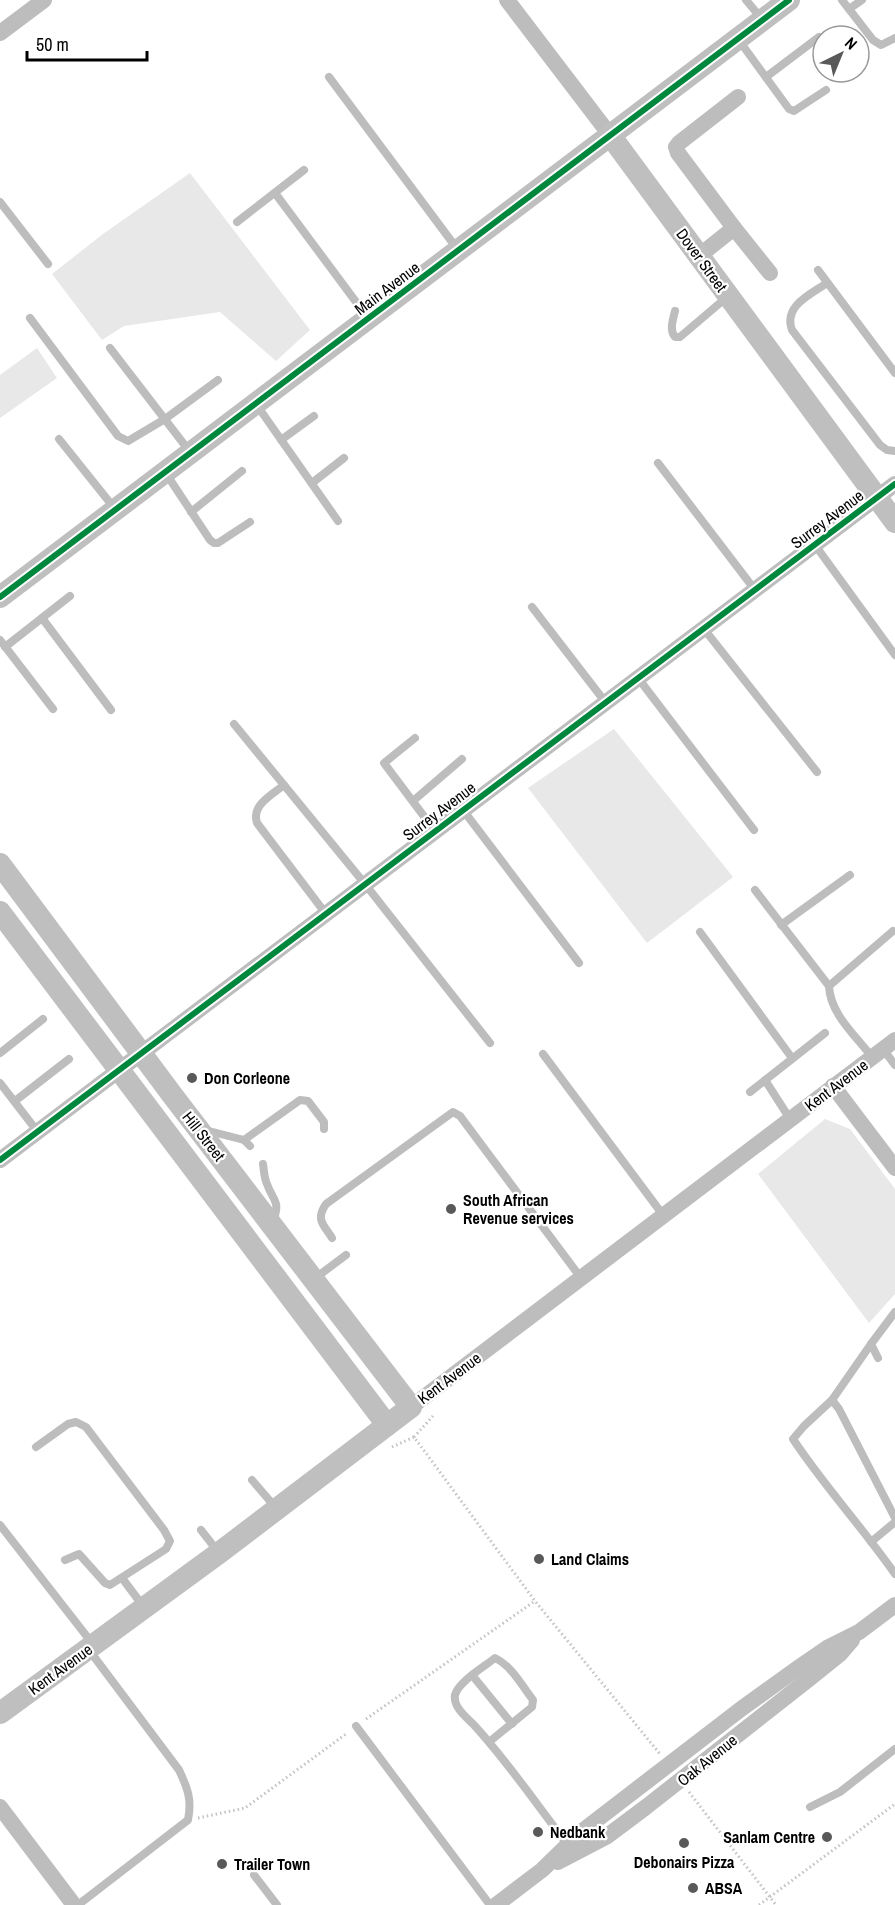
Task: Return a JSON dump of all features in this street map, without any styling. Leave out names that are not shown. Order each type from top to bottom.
[{"type":"main road","name":"Main Avenue","points":[[3,590],[116,509],[789,0]]},
{"type":"main road","name":"Dover Street","points":[[610,135],[895,522]]},
{"type":"main road","name":"Hill Street","points":[[0,864],[411,1407]]},
{"type":"main road","name":"Hill Street","points":[[0,912],[387,1425]]},
{"type":"main road","name":"Kent Avenue","points":[[0,1713],[219,1553],[411,1407]]},
{"type":"street","points":[[0,33],[44,0]]},
{"type":"street","name":"Dover Street","points":[[507,0],[610,135]]},
{"type":"street","points":[[738,97],[676,147],[678,153],[770,273]]},
{"type":"street","points":[[699,256],[734,228]]},
{"type":"street","name":"Surrey Avenue","points":[[0,1160],[895,484]]},
{"type":"street","name":"Kent Avenue","points":[[411,1407],[883,1049]]},
{"type":"street","points":[[833,1086],[895,1168]]},
{"type":"street","name":"Oak Avenue","points":[[496,1905],[542,1870],[581,1832],[798,1668],[827,1648],[859,1632],[895,1605]]},
{"type":"street","name":"Oak Avenue","points":[[542,1870],[606,1837],[681,1781],[840,1654],[859,1632]]},
{"type":"street","points":[[0,1807],[76,1905]]},
{"type":"lane","points":[[746,0],[763,21]]},
{"type":"lane","points":[[842,0],[873,40],[881,45],[895,38]]},
{"type":"lane","points":[[849,9],[862,0]]},
{"type":"lane","points":[[738,39],[789,109],[794,111],[825,90]]},
{"type":"lane","points":[[766,77],[811,43]]},
{"type":"lane","points":[[329,78],[458,251]]},
{"type":"lane","points":[[237,222],[304,170]]},
{"type":"lane","points":[[275,193],[368,319]]},
{"type":"lane","points":[[0,202],[48,264]]},
{"type":"lane","points":[[818,270],[895,373]]},
{"type":"lane","points":[[827,283],[795,306],[790,313],[789,322],[792,330],[880,445],[887,450],[895,451]]},
{"type":"lane","points":[[675,311],[671,327],[675,337],[680,337],[728,296]]},
{"type":"lane","points":[[30,318],[118,435],[128,441],[165,419],[218,380]]},
{"type":"lane","points":[[110,348],[191,452]]},
{"type":"lane","points":[[255,404],[338,521]]},
{"type":"lane","points":[[281,440],[314,416]]},
{"type":"lane","points":[[59,439],[116,509]]},
{"type":"lane","points":[[312,483],[344,458]]},
{"type":"lane","points":[[658,463],[755,590]]},
{"type":"lane","points":[[165,471],[214,543],[218,543],[250,522]]},
{"type":"lane","points":[[191,512],[242,471]]},
{"type":"lane","points":[[815,545],[895,655]]},
{"type":"lane","points":[[53,709],[3,644],[70,596]]},
{"type":"lane","points":[[532,607],[606,703]]},
{"type":"lane","points":[[42,618],[111,710]]},
{"type":"lane","points":[[704,629],[817,772]]},
{"type":"lane","points":[[638,678],[754,830]]},
{"type":"lane","points":[[234,724],[365,884],[490,1043]]},
{"type":"lane","points":[[415,738],[384,763],[435,831]]},
{"type":"lane","points":[[413,801],[462,759]]},
{"type":"lane","points":[[284,785],[256,808],[254,816],[256,822],[326,914]]},
{"type":"lane","points":[[463,810],[579,963]]},
{"type":"lane","points":[[781,925],[850,875]]},
{"type":"lane","points":[[755,890],[829,986],[829,996],[834,1008],[883,1049],[895,1065]]},
{"type":"lane","points":[[829,986],[893,931]]},
{"type":"lane","points":[[700,932],[792,1058]]},
{"type":"lane","points":[[0,1053],[42,1019]]},
{"type":"lane","points":[[750,1092],[825,1033]]},
{"type":"lane","points":[[543,1054],[663,1215]]},
{"type":"lane","points":[[15,1101],[69,1059]]},
{"type":"lane","points":[[765,1080],[790,1119]]},
{"type":"lane","points":[[0,1083],[37,1131]]},
{"type":"lane","points":[[199,1129],[247,1143],[300,1100],[308,1101],[324,1122],[324,1129]]},
{"type":"lane","points":[[332,1238],[320,1219],[321,1211],[326,1204],[453,1112],[460,1116],[581,1278]]},
{"type":"lane","points":[[263,1164],[266,1182],[277,1202],[272,1224]]},
{"type":"lane","points":[[314,1280],[346,1255]]},
{"type":"lane","points":[[895,1312],[832,1400],[793,1439],[895,1574]]},
{"type":"lane","points":[[870,1344],[878,1358]]},
{"type":"lane","points":[[832,1400],[839,1409],[895,1520],[871,1542]]},
{"type":"lane","points":[[36,1447],[68,1424],[76,1422],[86,1427],[170,1541],[166,1548],[110,1585],[79,1554],[64,1560]]},
{"type":"lane","points":[[252,1480],[276,1508]]},
{"type":"lane","points":[[0,1525],[179,1770],[188,1788],[191,1806],[188,1820],[76,1905]]},
{"type":"lane","points":[[201,1530],[219,1553]]},
{"type":"lane","points":[[122,1578],[145,1608]]},
{"type":"lane","points":[[489,1742],[532,1707],[533,1700],[510,1669],[495,1658],[458,1689],[454,1697],[456,1706],[489,1742],[568,1845]]},
{"type":"lane","points":[[472,1675],[512,1724]]},
{"type":"lane","points":[[356,1726],[490,1905]]},
{"type":"lane","points":[[810,1807],[840,1792],[895,1749]]},
{"type":"lane","points":[[255,1875],[277,1905]]},
{"type":"path","points":[[385,1450],[414,1437],[433,1416]]},
{"type":"path","points":[[414,1437],[535,1601],[669,1765]]},
{"type":"path","points":[[681,1781],[776,1905]]},
{"type":"path","points":[[759,1905],[895,1804]]},
{"type":"shaded area","points":[[190,173],[310,330],[276,361],[220,312],[124,326],[102,340],[52,274],[103,234]]},
{"type":"shaded area","points":[[37,348],[57,378],[0,418],[0,375]]},
{"type":"shaded area","points":[[614,729],[733,877],[647,943],[528,788]]},
{"type":"shaded area","points":[[825,1119],[850,1129],[895,1189],[895,1294],[869,1323],[758,1174]]},
{"type":"cycle path","points":[[0,597],[789,0]]},
{"type":"cycle path","points":[[0,1160],[895,484]]},
{"type":"place","name":"Don Corleone","points":[[192,1078]]},
{"type":"place","name":"South African Revenue services","points":[[451,1209]]},
{"type":"place","name":"Land Claims","points":[[539,1559]]},
{"type":"place","name":"Nedbank","points":[[538,1832]]},
{"type":"place","name":"Sanlam Centre","points":[[827,1837]]},
{"type":"place","name":"Debonairs Pizza","points":[[684,1843]]},
{"type":"place","name":"Trailer Town","points":[[222,1864]]},
{"type":"place","name":"ABSA","points":[[693,1888]]}]
